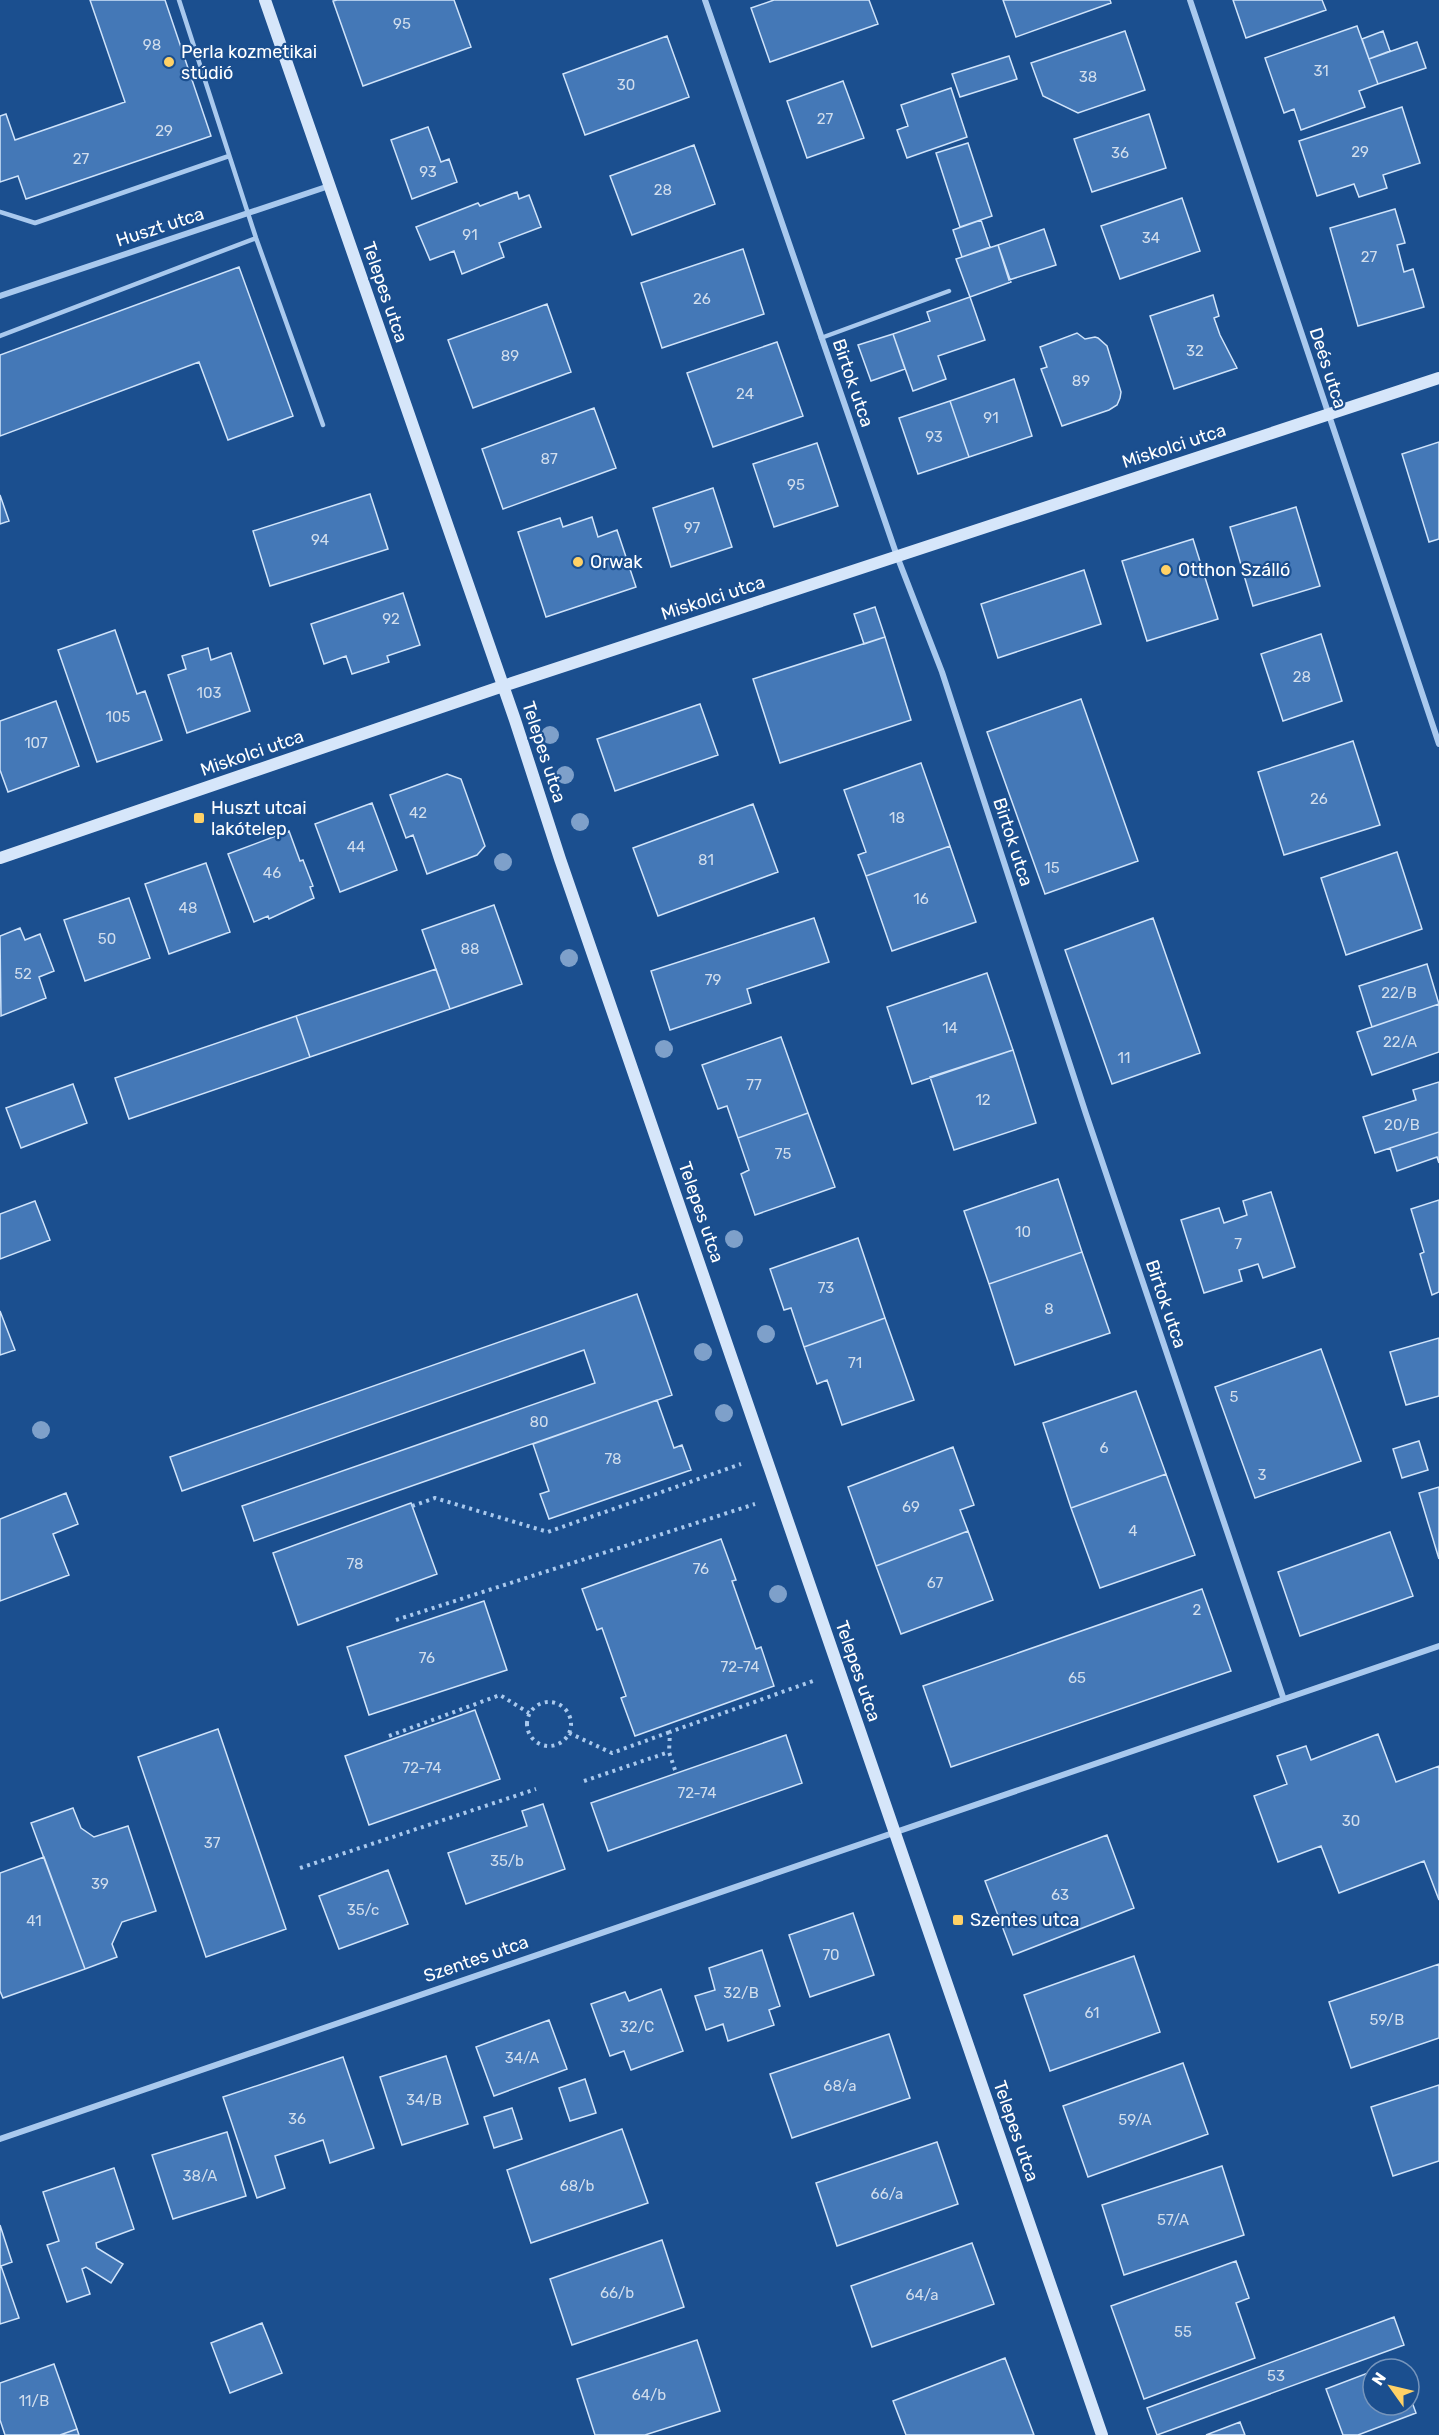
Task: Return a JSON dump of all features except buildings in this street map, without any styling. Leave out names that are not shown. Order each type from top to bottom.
[{"type":"street","name":"Telepes utca","points":[[265,0],[503,686],[1102,2435]]},
{"type":"street","name":"Birtok utca","points":[[705,0],[897,556],[942,672],[1090,1125],[1283,1697]]},
{"type":"street","name":"Deés utca","points":[[1190,0],[1439,744]]},
{"type":"street","name":"Huszt utca","points":[[0,296],[329,186]]},
{"type":"street","name":"Miskolci utca","points":[[0,858],[503,686],[1439,378]]},
{"type":"street","name":"Szentes utca","points":[[0,2139],[1283,1697],[1439,1646]]},
{"type":"lane","points":[[179,0],[256,238],[323,425]]},
{"type":"lane","points":[[0,212],[35,223],[229,156]]},
{"type":"lane","points":[[0,336],[256,238]]},
{"type":"lane","points":[[821,338],[949,291]]},
{"type":"path","points":[[412,1506],[435,1498],[549,1532],[765,1455]]},
{"type":"path","points":[[396,1620],[780,1496]]},
{"type":"path","points":[[569,1733],[612,1753],[839,1671]]},
{"type":"path","points":[[389,1736],[500,1695],[529,1713]]},
{"type":"path","points":[[543,1702],[555,1702],[565,1708],[571,1718],[569,1733],[565,1740],[554,1746],[542,1746],[532,1740],[526,1729],[529,1713],[533,1707],[543,1702]]},
{"type":"path","points":[[670,1732],[669,1752],[675,1770]]},
{"type":"path","points":[[584,1781],[669,1752]]},
{"type":"path","points":[[300,1868],[536,1789]]},
{"type":"place","name":"Perla kozmetikai stúdió","points":[[169,62]]},
{"type":"place","name":"Orwak","points":[[578,562]]},
{"type":"place","name":"Otthon Szálló","points":[[1166,570]]},
{"type":"place","name":"Huszt utcai lakótelep","points":[[199,818]]},
{"type":"place","name":"Szentes utca","points":[[958,1920]]}]
